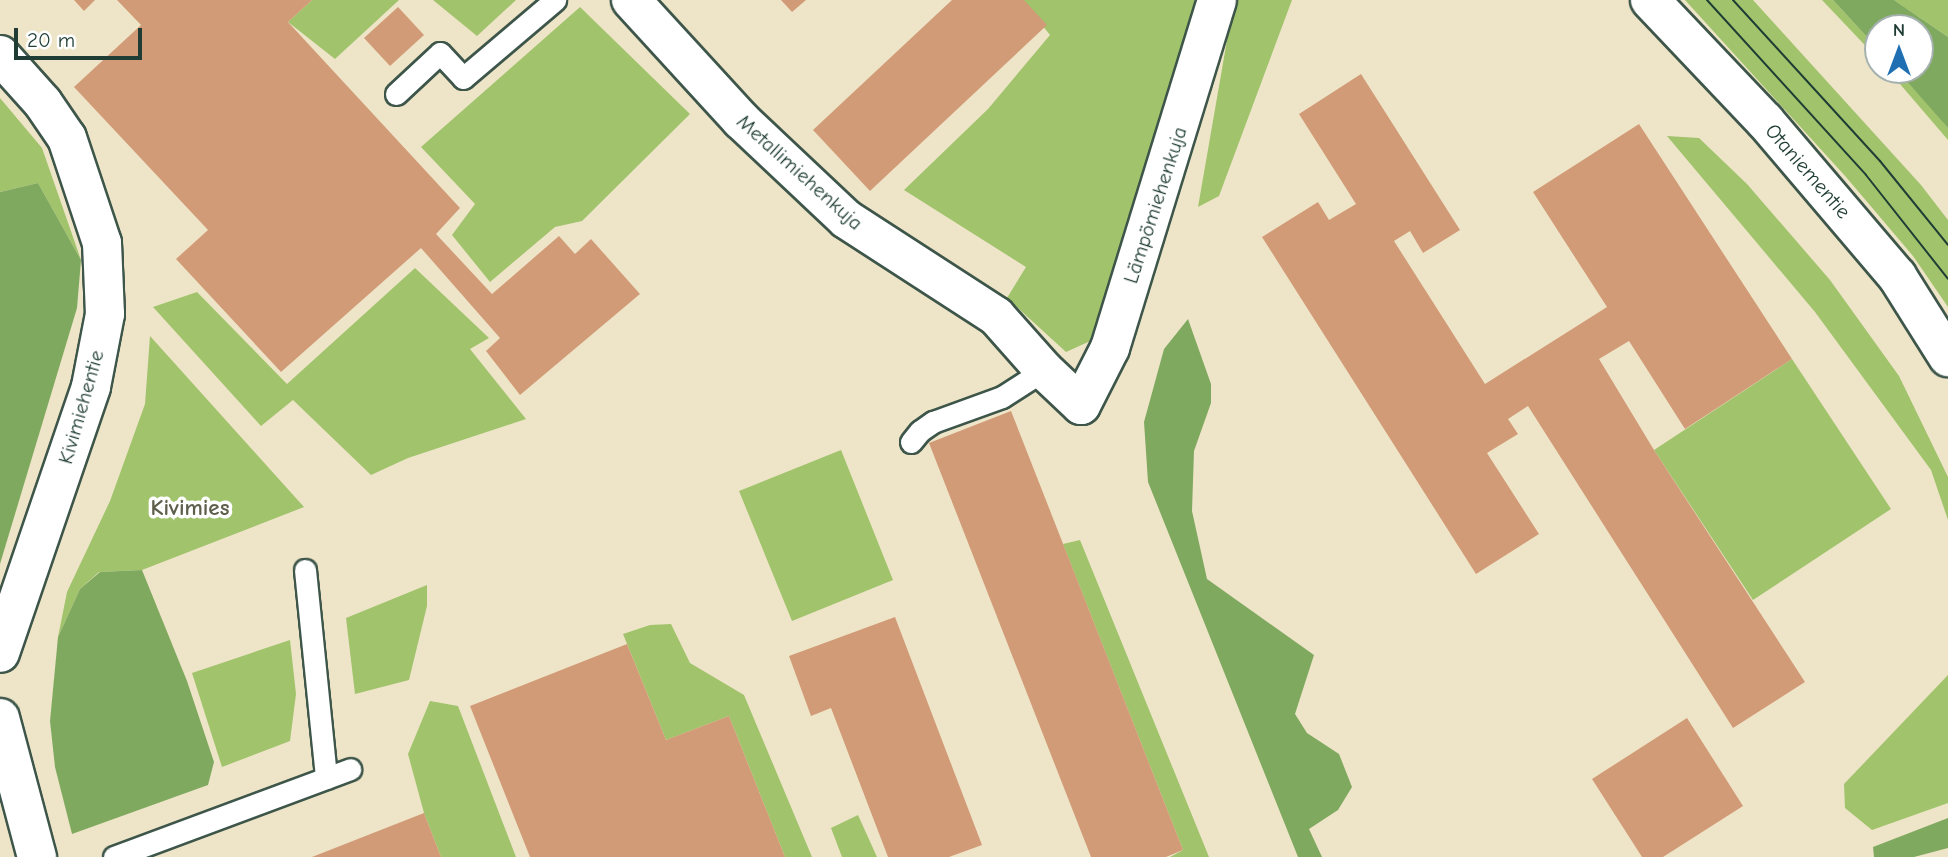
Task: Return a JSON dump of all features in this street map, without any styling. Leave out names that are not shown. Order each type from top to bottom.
[{"type":"street","name":"Metallimiehenkuja","points":[[631,0],[741,120],[846,219],[996,316],[1081,405]]},
{"type":"street","name":"Lämpömiehenkuja","points":[[1081,405],[1110,348],[1217,0]]},
{"type":"street","name":"Otaniementie","points":[[1650,0],[1765,121],[1897,276],[1948,357]]},
{"type":"street","name":"Kivimiehentie","points":[[0,55],[43,103],[67,138],[102,243],[105,314],[91,387],[0,653]]},
{"type":"street","points":[[0,718],[37,857]]},
{"type":"lane","points":[[396,94],[440,53],[463,78],[555,0]]},
{"type":"lane","points":[[911,442],[920,430],[933,422],[1002,397],[1045,370]]},
{"type":"lane","points":[[305,570],[326,778]]},
{"type":"lane","points":[[114,857],[350,769]]},
{"type":"green space","points":[[312,0],[399,0],[335,59],[288,22]]},
{"type":"green space","points":[[433,0],[516,0],[477,36]]},
{"type":"green space","points":[[1022,0],[1198,0],[1097,338],[1066,352],[1007,298],[1026,267],[904,190],[988,109],[1050,35]]},
{"type":"green space","points":[[1234,0],[1292,0],[1219,196],[1198,207]]},
{"type":"green space","points":[[1685,0],[1753,0],[1921,185],[1948,220],[1948,307],[1913,256],[1846,177]]},
{"type":"green space","points":[[1822,0],[1833,0],[1864,34],[1864,44]]},
{"type":"green space","points":[[1833,0],[1894,0],[1914,14],[1864,14],[1864,34]]},
{"type":"green space","points":[[1894,0],[1948,0],[1948,37],[1934,27],[1934,14],[1914,14]]},
{"type":"green space","points":[[580,7],[690,114],[582,221],[555,227],[490,282],[452,235],[475,204],[421,147]]},
{"type":"green space","points":[[1934,27],[1948,37],[1948,128],[1909,84],[1934,84]]},
{"type":"green space","points":[[1900,84],[1910,84],[1930,106],[1948,128],[1948,140]]},
{"type":"green space","points":[[0,98],[42,148],[81,260],[38,183],[0,192]]},
{"type":"green space","points":[[1667,136],[1699,138],[1747,184],[1830,280],[1899,376],[1948,477],[1948,520],[1931,470],[1815,312]]},
{"type":"green space","points":[[38,183],[81,260],[77,308],[0,564],[0,192]]},
{"type":"green space","points":[[415,268],[489,338],[470,349],[526,419],[408,458],[371,475],[293,400],[261,426],[153,307],[197,292],[287,384]]},
{"type":"green space","points":[[1188,319],[1211,384],[1211,403],[1194,451],[1192,511],[1207,579],[1314,655],[1295,714],[1307,733],[1339,754],[1352,787],[1338,810],[1309,829],[1322,857],[1298,857],[1148,482],[1144,422],[1164,349]]},
{"type":"green space","points":[[150,336],[304,507],[142,570],[99,572],[80,589],[58,637],[67,592],[110,501],[145,404]]},
{"type":"green space","points":[[1792,359],[1891,509],[1753,600],[1654,450]]},
{"type":"green space","points":[[841,450],[893,580],[792,621],[739,491]]},
{"type":"green space","points":[[1080,540],[1209,857],[1170,857],[1183,850],[1063,544]]},
{"type":"green space","points":[[142,570],[187,681],[214,762],[208,785],[72,834],[55,767],[50,721],[58,637],[80,589],[100,572]]},
{"type":"green space","points":[[427,585],[427,606],[409,680],[355,694],[346,618]]},
{"type":"green space","points":[[671,624],[690,663],[744,695],[812,857],[785,857],[729,716],[666,740],[623,634],[650,625]]},
{"type":"green space","points":[[290,640],[296,694],[290,741],[222,767],[192,673]]},
{"type":"green space","points":[[1948,675],[1948,803],[1872,830],[1845,808],[1844,784]]},
{"type":"green space","points":[[430,701],[458,706],[516,857],[441,857],[424,813],[408,754]]},
{"type":"green space","points":[[858,815],[877,857],[842,857],[831,828]]},
{"type":"green space","points":[[1948,818],[1948,848],[1914,857],[1874,857],[1873,847]]},
{"type":"building","points":[[74,0],[95,0],[84,11]]},
{"type":"building","points":[[117,0],[312,0],[288,22],[460,208],[436,234],[492,294],[559,236],[575,254],[591,239],[640,294],[520,395],[486,351],[500,338],[421,248],[281,372],[176,259],[208,230],[74,87],[141,25]]},
{"type":"building","points":[[781,0],[806,0],[792,12]]},
{"type":"building","points":[[952,0],[1024,0],[1047,25],[870,191],[813,130]]},
{"type":"building","points":[[398,7],[424,35],[390,66],[364,38]]},
{"type":"building","points":[[1361,74],[1460,230],[1423,253],[1410,231],[1394,241],[1485,384],[1607,307],[1533,192],[1639,124],[1792,359],[1685,429],[1629,341],[1599,359],[1654,450],[1805,682],[1733,728],[1528,406],[1508,419],[1518,434],[1487,453],[1539,534],[1476,574],[1262,237],[1318,202],[1329,220],[1356,204],[1299,114]]},
{"type":"building","points":[[1011,411],[1183,850],[1166,857],[1091,857],[929,443]]},
{"type":"building","points":[[895,617],[982,845],[949,857],[888,857],[831,708],[811,716],[789,656]]},
{"type":"building","points":[[627,644],[666,740],[729,716],[785,857],[530,857],[470,706]]},
{"type":"building","points":[[1687,718],[1743,806],[1663,857],[1642,857],[1592,779]]},
{"type":"building","points":[[424,813],[441,857],[312,857]]},
{"type":"tram line","points":[[1707,0],[1866,175],[1948,279]]},
{"type":"tram line","points":[[1733,0],[1880,161],[1948,245]]},
{"type":"district","name":"Kivimies","points":[[190,508]]}]
